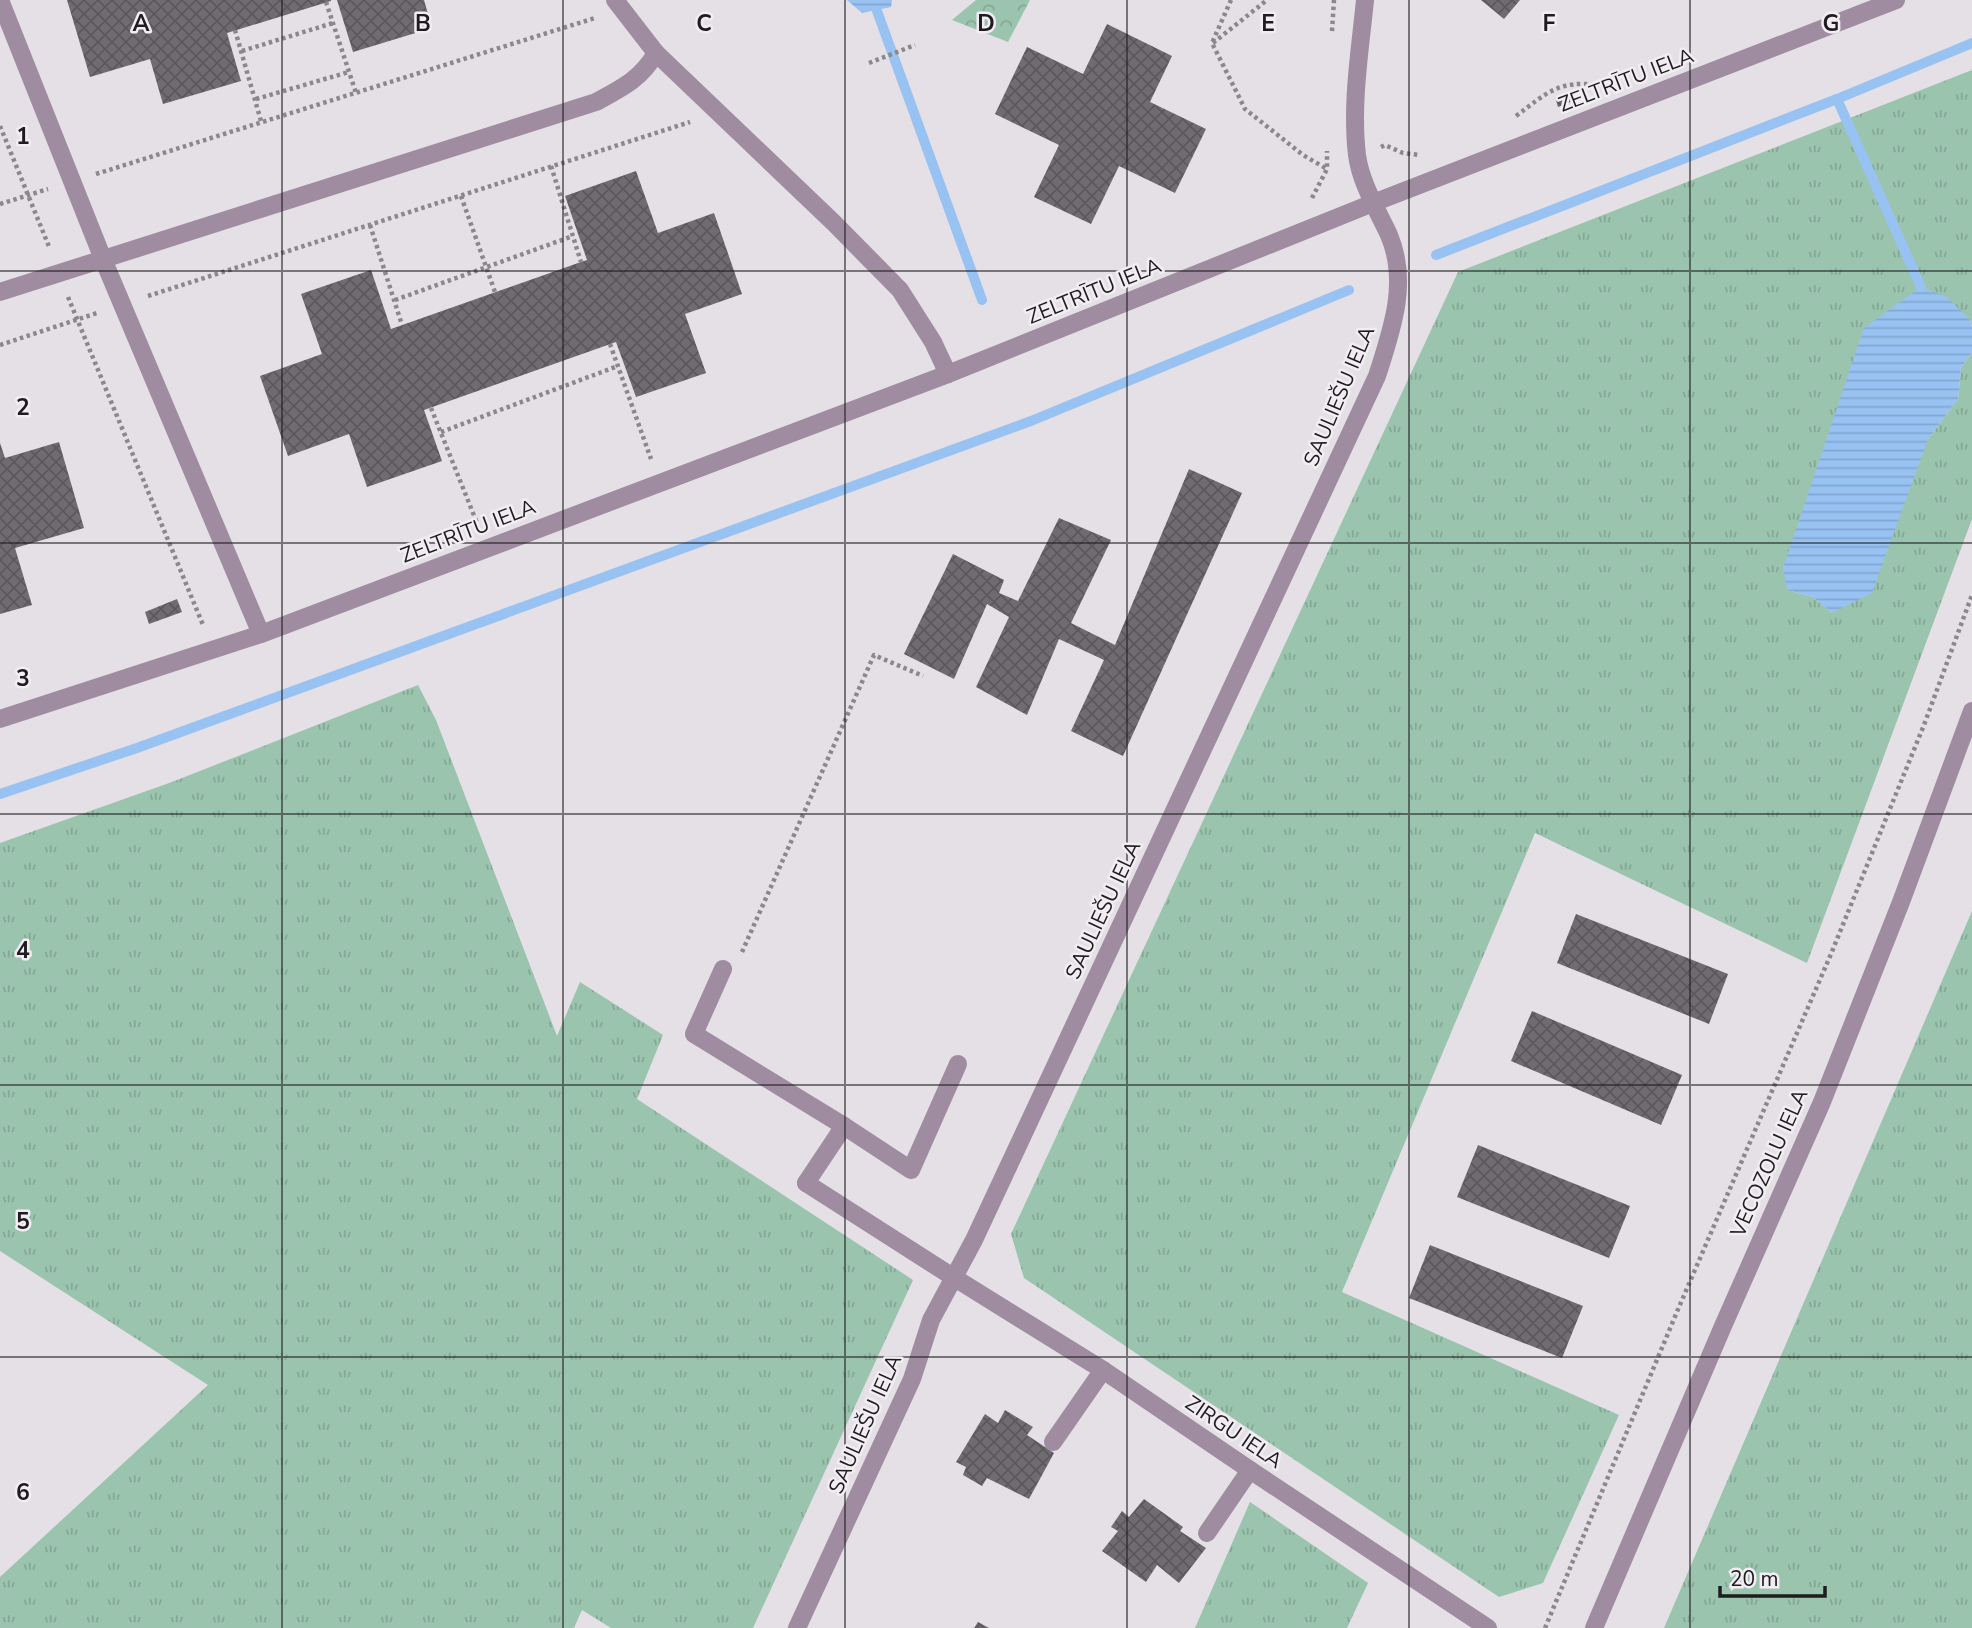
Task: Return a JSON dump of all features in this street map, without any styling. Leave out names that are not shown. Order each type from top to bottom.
[{"type":"street","points":[[1,0],[103,259],[261,634]]},
{"type":"street","points":[[615,0],[656,53],[835,223],[900,289],[933,341],[948,374]]},
{"type":"street","points":[[1364,0],[1354,120],[1362,179],[1373,203]]},
{"type":"street","name":"ZELTRĪTU IELA","points":[[0,719],[261,634],[948,374],[1373,203],[1896,0]]},
{"type":"street","points":[[0,292],[596,102],[628,86],[649,66],[656,53]]},
{"type":"street","name":"SAULIEŠU IELA","points":[[797,1628],[912,1379],[931,1320],[974,1240],[1377,376],[1393,328],[1399,290],[1390,238],[1373,203]]},
{"type":"street","name":"VECOZOLU IELA","points":[[1594,1628],[1822,1102],[1901,902],[1972,711]]},
{"type":"street","points":[[723,969],[694,1034],[911,1170],[958,1064]]},
{"type":"street","name":"ZIRGU IELA","points":[[844,1126],[806,1183],[1103,1370],[1488,1628]]},
{"type":"street","points":[[1053,1442],[1103,1370]]},
{"type":"street","points":[[1207,1534],[1250,1470]]},
{"type":"path","points":[[1212,43],[1231,0]]},
{"type":"path","points":[[1212,43],[1267,0]]},
{"type":"path","points":[[1332,38],[1334,0]]},
{"type":"path","points":[[326,2],[356,93]]},
{"type":"path","points":[[0,204],[603,16]]},
{"type":"path","points":[[242,51],[333,23]]},
{"type":"path","points":[[235,30],[261,121]]},
{"type":"path","points":[[1212,43],[1245,109],[1303,155],[1326,169]]},
{"type":"path","points":[[869,63],[915,45]]},
{"type":"path","points":[[256,99],[349,72]]},
{"type":"path","points":[[0,345],[697,120]]},
{"type":"path","points":[[0,126],[205,633]]},
{"type":"path","points":[[1309,202],[1315,195],[1326,169],[1328,143]]},
{"type":"path","points":[[551,166],[581,262]]},
{"type":"path","points":[[461,196],[495,292]]},
{"type":"path","points":[[370,225],[402,325]]},
{"type":"path","points":[[395,300],[573,236]]},
{"type":"path","points":[[610,344],[648,450]]},
{"type":"path","points":[[441,432],[618,366]]},
{"type":"path","points":[[431,408],[480,531]]},
{"type":"path","points":[[1545,1628],[1679,1307],[1832,954],[1924,725],[1972,595]]},
{"type":"path","points":[[723,969],[744,949],[874,655],[922,676]]},
{"type":"green space","points":[[976,0],[1030,0],[1008,42],[952,20]]},
{"type":"green space","points":[[1972,70],[1972,327],[1970,320],[1787,590],[1813,597],[1832,613],[1928,439],[1958,399],[1961,368],[1972,352],[1972,519],[1807,963],[1535,833],[1342,1292],[1619,1415],[1543,1583],[1499,1597],[1024,1278],[1011,1234],[1458,272]]},
{"type":"green space","points":[[418,685],[436,720],[557,1036],[580,982],[663,1035],[637,1099],[913,1280],[753,1628],[611,1628],[582,1610],[574,1628],[0,1628],[0,1577],[208,1385],[0,1251],[0,843],[172,782]]},
{"type":"green space","points":[[1972,911],[1972,1628],[1664,1628]]},
{"type":"green space","points":[[1250,1502],[1368,1583],[1347,1628],[1195,1628]]},
{"type":"water","points":[[847,0],[892,0],[891,7],[862,13]]},
{"type":"water","points":[[1921,287],[1947,297],[1970,320],[1972,352],[1961,368],[1958,399],[1928,439],[1872,593],[1832,613],[1813,597],[1787,590],[1783,568],[1864,328]]},
{"type":"building","points":[[67,0],[331,1],[227,33],[241,81],[163,104],[150,59],[90,77]]},
{"type":"building","points":[[337,0],[424,0],[432,28],[353,52]]},
{"type":"building","points":[[1481,0],[1520,0],[1504,19]]},
{"type":"building","points":[[1107,24],[1172,56],[1150,102],[1206,129],[1175,193],[1119,166],[1091,224],[1034,197],[1059,145],[995,114],[1027,47],[1083,74]]},
{"type":"building","points":[[1569,92],[1573,101],[1558,107],[1555,97]]},
{"type":"building","points":[[636,171],[658,233],[714,213],[742,294],[685,314],[706,373],[636,397],[616,342],[424,410],[442,461],[367,487],[349,434],[288,456],[260,376],[322,354],[301,294],[371,270],[391,329],[587,260],[565,196]]},
{"type":"building","points":[[59,442],[84,528],[15,548],[32,605],[0,614],[0,443],[5,458]]},
{"type":"building","points":[[1189,469],[1242,493],[1123,756],[1071,731],[1104,660],[1059,639],[1027,715],[976,687],[1009,617],[987,604],[954,679],[904,654],[953,554],[1004,580],[999,593],[1018,601],[1059,518],[1111,540],[1071,623],[1115,645]]},
{"type":"building","points":[[177,599],[182,612],[149,624],[145,612]]},
{"type":"building","points":[[1576,914],[1728,974],[1709,1024],[1557,963]]},
{"type":"building","points":[[1532,1011],[1682,1075],[1661,1125],[1511,1061]]},
{"type":"building","points":[[1478,1145],[1630,1206],[1609,1258],[1457,1197]]},
{"type":"building","points":[[1430,1245],[1583,1306],[1562,1358],[1409,1298]]},
{"type":"building","points":[[1005,1410],[1033,1427],[1027,1435],[1054,1453],[1029,1499],[987,1478],[982,1486],[963,1475],[966,1467],[956,1462],[985,1414],[998,1423]]},
{"type":"building","points":[[1144,1499],[1183,1527],[1180,1531],[1206,1548],[1179,1583],[1157,1565],[1146,1582],[1102,1551],[1118,1531],[1111,1527],[1122,1511],[1129,1517]]},
{"type":"building","points":[[978,1622],[989,1628],[974,1628]]},
{"type":"waterway","points":[[877,11],[982,300]]},
{"type":"waterway","points":[[1436,255],[1837,99],[1972,43]]},
{"type":"waterway","points":[[1837,99],[1921,287]]},
{"type":"waterway","points":[[0,794],[137,748],[1031,421],[1349,290]]}]
